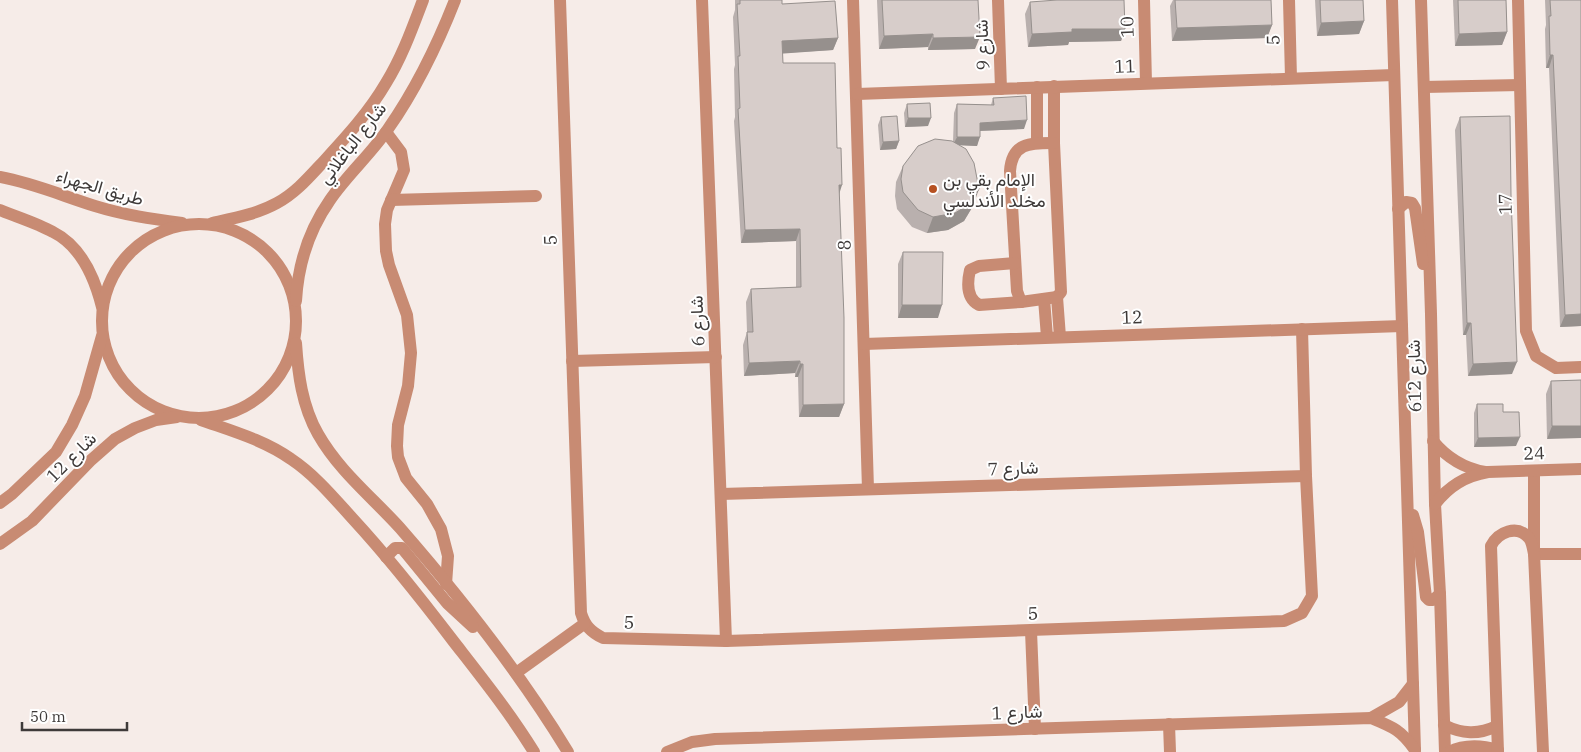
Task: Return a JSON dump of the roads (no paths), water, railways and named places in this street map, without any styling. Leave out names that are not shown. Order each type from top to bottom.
[{"type":"street","name":"شارع الباغلاني","points":[[207,224],[253,214],[266,209],[301,186],[359,122],[385,85],[405,48],[423,0]]},
{"type":"street","name":"شارع الباغلاني","points":[[295,330],[297,283],[302,261],[315,226],[330,200],[386,132],[405,103],[429,60],[454,0]]},
{"type":"street","name":"5","points":[[560,0],[581,613],[584,624],[592,633],[603,638],[726,641],[1284,620],[1302,613],[1312,596],[1306,476]]},
{"type":"street","name":"شارع 6","points":[[702,0],[726,641]]},
{"type":"street","name":"8","points":[[853,0],[868,490]]},
{"type":"street","name":"شارع 9","points":[[998,0],[1001,89]]},
{"type":"street","name":"10","points":[[1144,0],[1146,83]]},
{"type":"street","name":"5","points":[[1289,0],[1291,78]]},
{"type":"street","name":"شارع 612","points":[[1392,0],[1415,751]]},
{"type":"street","name":"شارع 612","points":[[1421,0],[1435,504],[1445,752]]},
{"type":"street","name":"17","points":[[1518,0],[1526,331],[1536,356],[1556,368],[1581,368]]},
{"type":"street","name":"11","points":[[857,94],[1394,75]]},
{"type":"street","points":[[1424,87],[1520,85]]},
{"type":"street","points":[[1015,263],[979,266],[970,270],[966,285],[973,302],[979,305],[1022,302],[1051,298],[1061,292],[1054,143],[1054,86]]},
{"type":"street","points":[[1037,87],[1037,143]]},
{"type":"street","points":[[386,132],[401,152],[404,164],[403,175],[391,200],[385,224],[386,251],[389,265],[407,315],[411,353],[408,386],[398,424],[398,458],[406,478],[427,504],[441,529],[448,556],[446,584]]},
{"type":"street","points":[[1022,302],[1017,291],[1010,171],[1011,159],[1024,146],[1037,143],[1054,143]]},
{"type":"street","name":"طريق الجهراء","points":[[0,177],[136,217],[192,224]]},
{"type":"street","points":[[391,200],[536,196]]},
{"type":"street","points":[[1398,209],[1406,202],[1412,203],[1415,208],[1431,314]]},
{"type":"street","points":[[0,210],[55,232],[67,242],[86,266],[94,280],[103,309]]},
{"type":"street","points":[[296,313],[287,280],[267,253],[240,233],[224,227],[192,224],[173,227],[155,234],[132,251],[114,273],[103,309],[103,334],[112,362],[128,387],[142,400],[159,410],[196,419],[259,442],[293,460],[320,484],[414,590],[485,682],[534,752]]},
{"type":"street","points":[[1051,298],[1060,337]]},
{"type":"street","points":[[1047,337],[1051,298]]},
{"type":"street","name":"12","points":[[864,344],[1402,326]]},
{"type":"street","points":[[1302,329],[1306,476]]},
{"type":"street","points":[[295,330],[300,383],[307,408],[318,433],[337,462],[399,527],[499,650],[570,752]]},
{"type":"street","points":[[196,419],[232,413],[249,405],[263,394],[276,381],[286,365],[292,348],[295,330]]},
{"type":"street","name":"شارع 12","points":[[0,503],[56,452],[72,425],[85,396],[103,334]]},
{"type":"street","points":[[572,360],[716,357]]},
{"type":"street","name":"شارع 12","points":[[0,544],[32,520],[90,461],[115,439],[135,428],[156,420],[178,416]]},
{"type":"street","name":"24","points":[[1433,441],[1448,457],[1457,463],[1488,472]]},
{"type":"street","name":"24","points":[[1435,504],[1449,488],[1458,482],[1488,472],[1581,469]]},
{"type":"street","points":[[1534,471],[1534,554],[1543,752]]},
{"type":"street","name":"شارع 7","points":[[721,494],[1306,476]]},
{"type":"street","points":[[1407,496],[1418,532],[1426,596],[1429,600],[1433,600],[1440,594]]},
{"type":"street","points":[[1449,752],[1471,746],[1489,747],[1498,751],[1491,546],[1498,536],[1509,531],[1515,531],[1526,535],[1530,540],[1534,554]]},
{"type":"street","points":[[386,557],[395,548],[402,548],[447,603],[499,650]]},
{"type":"street","points":[[1534,554],[1581,554]]},
{"type":"street","points":[[516,673],[584,624]]},
{"type":"street","points":[[1031,631],[1035,729]]},
{"type":"street","name":"شارع 1","points":[[1371,718],[1399,702],[1413,684]]},
{"type":"street","name":"شارع 1","points":[[667,752],[692,742],[714,739],[1371,718],[1395,727],[1408,740],[1415,751]]},
{"type":"street","points":[[1169,724],[1170,752]]},
{"type":"street","points":[[1444,725],[1461,732],[1470,733],[1480,732],[1497,726]]},
{"type":"place","name":"الإمام بقي بن مخلد الأندلسي","points":[[933,189]]}]
